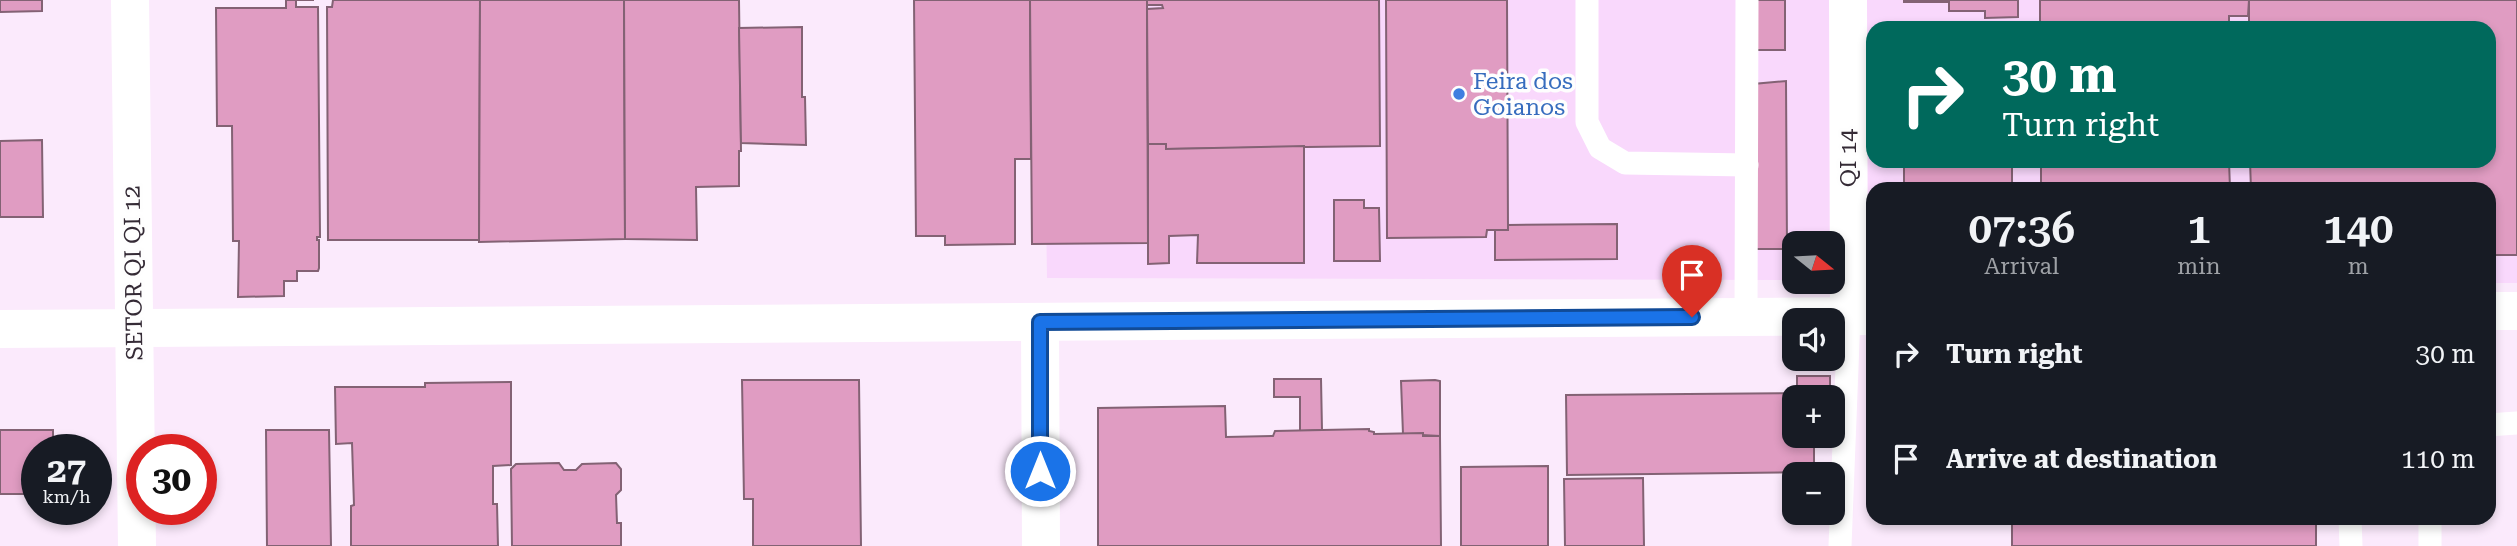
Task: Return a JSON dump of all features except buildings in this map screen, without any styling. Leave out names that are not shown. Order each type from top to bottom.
[{"type":"street","name":"SETOR QI QI 12","points":[[130,0],[137,546]]},
{"type":"street","name":"QI 14","points":[[1847,0],[1861,316]]},
{"type":"street","points":[[2496,311],[2517,311]]},
{"type":"street","points":[[0,329],[1861,316]]},
{"type":"street","points":[[1040,322],[1041,546]]},
{"type":"lane","points":[[1587,0],[1587,122],[1600,148],[1625,163],[1747,165]]},
{"type":"lane","points":[[1746,316],[1747,0]]},
{"type":"lane","points":[[1840,546],[1861,316]]},
{"type":"lane","points":[[2496,424],[2517,423]]},
{"type":"lane","points":[[2350,525],[2351,546]]},
{"type":"lane","points":[[2430,525],[2430,546]]},
{"type":"shaded area","name":"Feira dos Goianos","points":[[1043,0],[2517,0],[2517,283],[2496,283],[2496,182],[1866,182],[1866,281],[1845,280],[1845,231],[1782,231],[1782,280],[1047,278]]},
{"type":"place","name":"Feira dos Goianos","points":[[1459,94]]},
{"type":"route","points":[[1040,471],[1040,322],[1692,317]]}]
